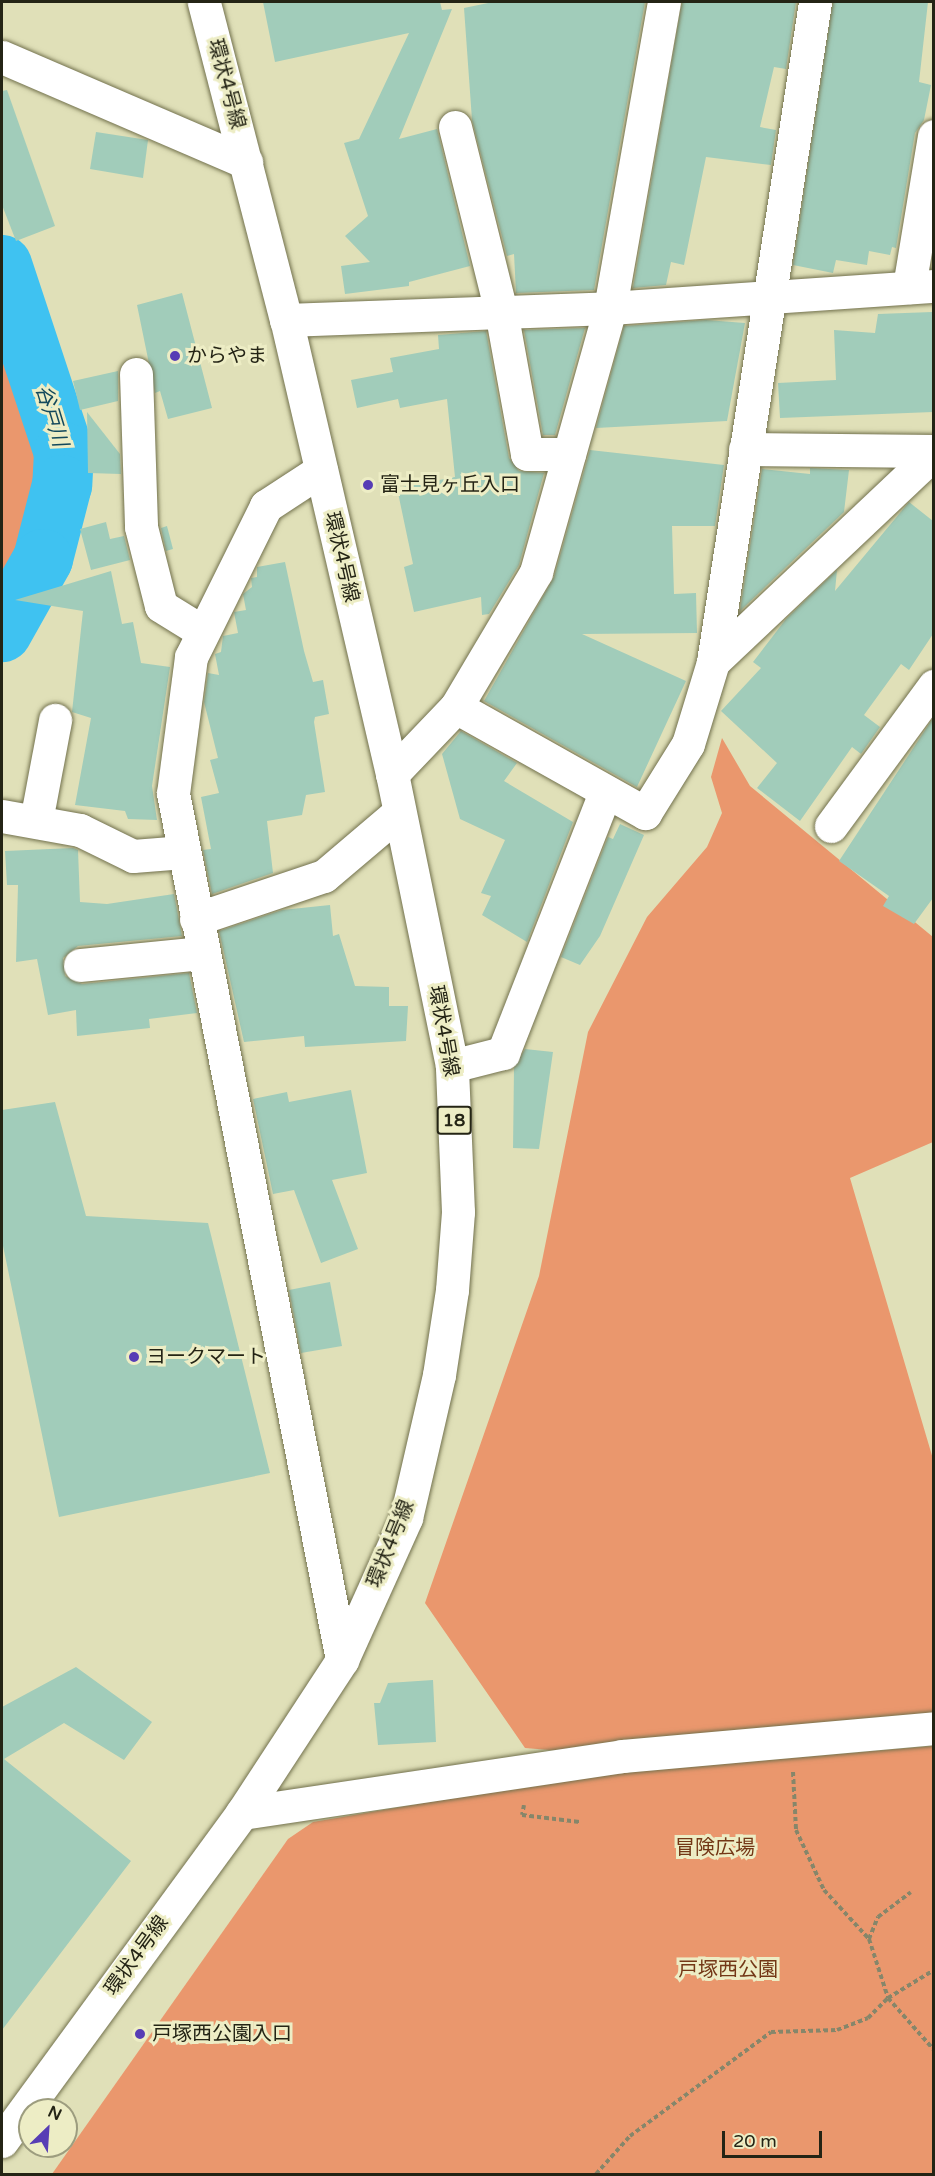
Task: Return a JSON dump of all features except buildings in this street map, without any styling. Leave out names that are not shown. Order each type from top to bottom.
[{"type":"street","name":"環状4号線","points":[[2,2141],[242,1813],[342,1660],[406,1518],[439,1375],[458,1212],[452,1066],[397,814],[392,774],[286,320],[204,2]]},
{"type":"street","points":[[392,774],[456,707],[536,572],[610,308],[664,2]]},
{"type":"street","points":[[456,707],[605,793],[645,813],[688,744],[713,662],[765,298],[815,2]]},
{"type":"street","points":[[2,57],[246,162]]},
{"type":"street","points":[[456,127],[501,311],[527,454],[569,454]]},
{"type":"street","points":[[286,320],[610,308],[921,286],[933,136]]},
{"type":"street","points":[[136,374],[141,527],[161,606],[203,632]]},
{"type":"street","points":[[745,449],[933,452]]},
{"type":"street","points":[[713,662],[933,452]]},
{"type":"street","points":[[321,470],[266,506],[191,657],[173,794],[342,1660]]},
{"type":"street","points":[[831,825],[933,686]]},
{"type":"street","points":[[36,821],[56,720]]},
{"type":"street","points":[[452,1066],[503,1053],[605,793]]},
{"type":"street","points":[[196,919],[324,876],[397,814]]},
{"type":"street","points":[[2,816],[80,830],[133,856],[184,852]]},
{"type":"street","points":[[80,966],[203,953]]},
{"type":"street","points":[[242,1813],[622,1756],[791,1745],[933,1728]]},
{"type":"path","points":[[791,1745],[796,1830],[824,1890],[869,1939],[888,1998],[933,2050]]},
{"type":"path","points":[[533,1817],[580,1822]]},
{"type":"path","points":[[869,1939],[878,1917],[911,1892]]},
{"type":"path","points":[[596,2175],[630,2136],[771,2032],[837,2030],[868,2018],[888,1998],[933,1970]]},
{"type":"green space","points":[[2,287],[47,453],[48,479],[31,551],[2,602]]},
{"type":"green space","points":[[722,738],[750,786],[933,937],[933,1142],[850,1178],[933,1459],[933,1728],[622,1756],[525,1748],[425,1603],[539,1276],[588,1032],[647,917],[707,847],[722,813],[711,777]]},
{"type":"green space","name":"戸塚西公園","points":[[933,1746],[933,2174],[52,2174],[63,2158],[78,2158],[78,2137],[288,1839],[313,1822],[581,1776]]},
{"type":"waterway","name":"谷戸川","points":[[2,265],[64,452],[62,485],[43,559],[2,632]]},
{"type":"place","name":"からやま","points":[[175,356]]},
{"type":"place","name":"富士見ヶ丘入口","points":[[368,485]]},
{"type":"place","name":"ヨークマート","points":[[134,1357]]},
{"type":"place","name":"戸塚西公園入口","points":[[140,2034]]},
{"type":"park label","name":"冒険広場","points":[[715,1848]]}]
